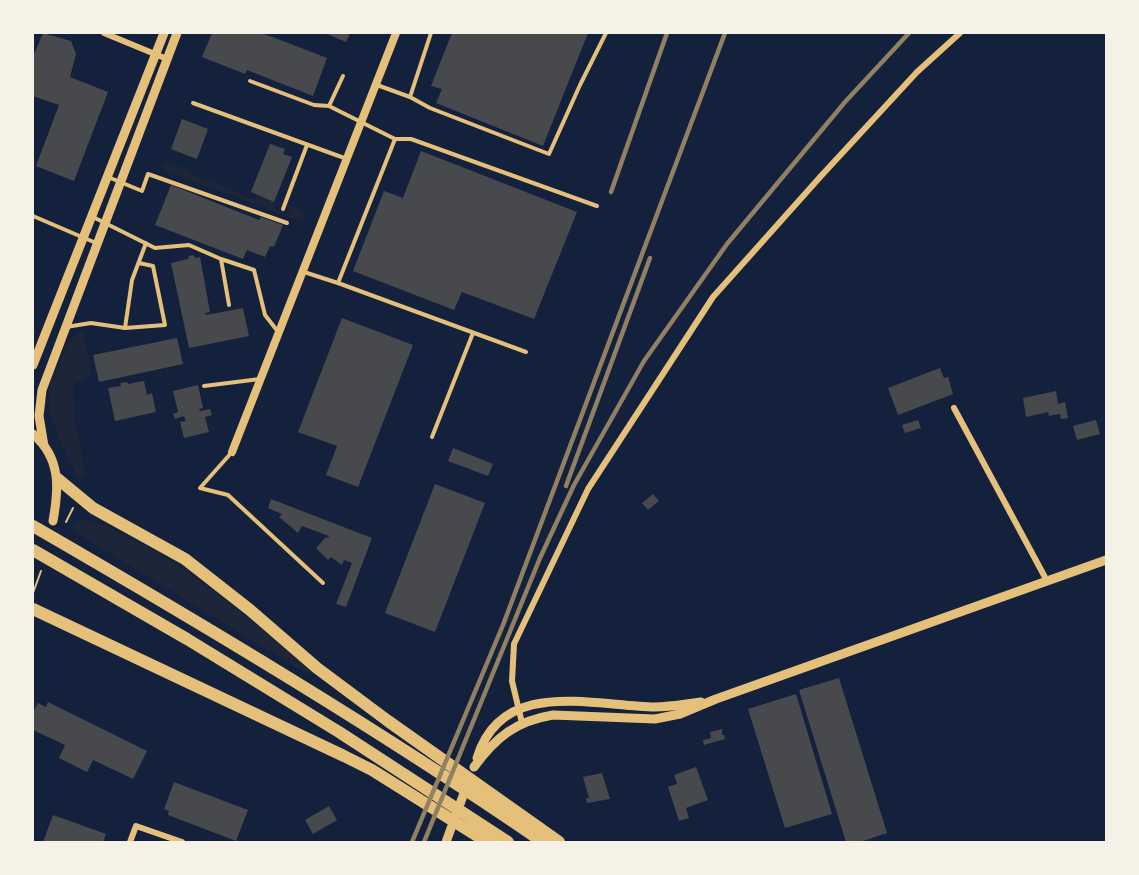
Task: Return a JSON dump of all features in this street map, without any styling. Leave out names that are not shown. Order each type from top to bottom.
[{"type":"highway","points":[[58,479],[93,508],[185,559],[250,610],[317,668],[493,801],[543,842]]},
{"type":"highway","points":[[33,526],[208,628],[559,842]]},
{"type":"highway","points":[[33,550],[187,639],[376,756],[496,842]]},
{"type":"highway","points":[[33,609],[372,770],[482,831],[508,842]]},
{"type":"main road","points":[[33,365],[164,33]]},
{"type":"main road","points":[[44,446],[39,416],[42,390],[177,33]]},
{"type":"main road","points":[[33,434],[44,446],[58,479],[53,520]]},
{"type":"main road","points":[[474,767],[503,734],[522,723],[553,715],[655,719],[680,714],[716,699],[1106,560]]},
{"type":"main road","points":[[446,842],[480,750],[489,734],[503,718],[518,710],[544,701],[562,700],[655,707],[716,699]]},
{"type":"street","points":[[104,33],[167,58]]},
{"type":"street","points":[[522,723],[512,681],[514,644],[588,489],[713,297],[909,81],[960,33]]},
{"type":"street","points":[[232,452],[376,85],[392,34]]},
{"type":"street","points":[[954,408],[1047,581]]},
{"type":"street","points":[[130,842],[136,826],[182,842]]},
{"type":"lane","points":[[410,97],[432,33]]},
{"type":"lane","points":[[376,85],[549,154],[606,33]]},
{"type":"lane","points":[[329,106],[343,76]]},
{"type":"lane","points":[[250,81],[314,105],[329,106],[395,139],[411,139],[597,207]]},
{"type":"lane","points":[[193,103],[347,159]]},
{"type":"lane","points":[[338,283],[395,139]]},
{"type":"lane","points":[[283,209],[307,145]]},
{"type":"lane","points":[[108,177],[142,192],[148,174],[287,223]]},
{"type":"lane","points":[[33,216],[98,244]]},
{"type":"lane","points":[[92,216],[155,248],[189,245],[254,270],[265,315],[279,334]]},
{"type":"lane","points":[[125,328],[132,280],[146,243]]},
{"type":"lane","points":[[221,259],[229,305]]},
{"type":"lane","points":[[65,327],[91,323],[125,328],[165,325],[153,266],[139,263]]},
{"type":"lane","points":[[303,271],[526,352]]},
{"type":"lane","points":[[432,437],[473,333]]},
{"type":"lane","points":[[204,386],[261,379]]},
{"type":"lane","points":[[232,452],[201,488],[228,495],[323,583]]},
{"type":"path","points":[[63,527],[79,497]]},
{"type":"path","points":[[33,593],[41,572]]},
{"type":"shaded area","points":[[165,161],[254,199],[256,195],[276,203],[275,209],[288,214],[291,205],[304,212],[303,222],[163,170]]},
{"type":"shaded area","points":[[82,330],[92,374],[73,385],[75,421],[86,476],[80,481],[55,427],[49,394],[52,378],[66,349]]},
{"type":"shaded area","points":[[83,519],[97,522],[134,540],[182,568],[312,671],[309,675],[73,531],[73,524]]},
{"type":"building","points":[[43,33],[71,41],[76,54],[70,77],[108,92],[74,181],[36,166],[59,105],[33,96],[33,57]]},
{"type":"building","points":[[212,33],[262,33],[327,58],[313,96],[247,70],[245,74],[202,57]]},
{"type":"building","points":[[325,33],[350,33],[346,42]]},
{"type":"building","points":[[452,33],[588,33],[543,146],[436,103],[442,89],[431,86]]},
{"type":"building","points":[[182,119],[208,129],[197,159],[171,149]]},
{"type":"building","points":[[270,144],[285,149],[283,154],[292,157],[274,202],[251,192]]},
{"type":"building","points":[[421,151],[577,212],[534,319],[462,292],[454,310],[353,271],[384,191],[403,198]]},
{"type":"building","points":[[171,185],[259,220],[261,217],[283,225],[274,247],[270,246],[265,257],[247,250],[243,259],[155,225]]},
{"type":"building","points":[[193,255],[196,258],[200,257],[210,312],[205,313],[206,315],[243,308],[249,336],[189,348],[171,263],[188,259]]},
{"type":"building","points":[[342,318],[413,345],[358,487],[326,475],[337,446],[298,432]]},
{"type":"building","points":[[177,338],[183,364],[99,382],[93,355]]},
{"type":"building","points":[[940,368],[944,378],[948,377],[953,394],[898,415],[888,388]]},
{"type":"building","points":[[144,381],[147,395],[152,393],[156,412],[115,421],[108,388],[121,386],[120,383]]},
{"type":"building","points":[[198,385],[203,408],[199,409],[200,411],[210,409],[212,415],[205,417],[209,432],[184,438],[180,422],[186,421],[184,416],[175,419],[173,414],[178,412],[173,391]]},
{"type":"building","points":[[1056,391],[1058,404],[1065,402],[1068,418],[1061,419],[1060,414],[1049,416],[1048,412],[1026,417],[1023,398]]},
{"type":"building","points":[[918,420],[921,428],[905,433],[902,425]]},
{"type":"building","points":[[1096,420],[1100,434],[1077,440],[1073,426]]},
{"type":"building","points":[[453,448],[493,464],[488,476],[448,461]]},
{"type":"building","points":[[435,484],[485,503],[435,632],[385,613]]},
{"type":"building","points":[[653,494],[659,501],[648,510],[642,503]]},
{"type":"building","points":[[271,499],[372,538],[346,607],[336,604],[352,563],[344,560],[342,565],[331,557],[328,560],[316,548],[329,536],[302,526],[298,533],[279,517],[282,514],[268,508]]},
{"type":"building","points":[[839,678],[887,833],[860,842],[846,842],[799,690]]},
{"type":"building","points":[[796,694],[832,814],[785,828],[748,709]]},
{"type":"building","points":[[48,702],[147,751],[133,779],[93,760],[87,772],[59,758],[65,745],[33,730],[33,712],[38,703],[46,707]]},
{"type":"building","points":[[722,729],[725,739],[704,745],[703,740],[711,738],[710,732]]},
{"type":"building","points":[[696,767],[708,800],[686,808],[689,818],[679,821],[668,787],[677,784],[674,775]]},
{"type":"building","points":[[602,773],[610,799],[587,803],[586,798],[589,798],[583,777]]},
{"type":"building","points":[[174,782],[248,810],[236,841],[168,815],[169,811],[164,809]]},
{"type":"building","points":[[329,806],[337,820],[313,834],[305,820]]},
{"type":"building","points":[[53,815],[106,834],[103,842],[43,842]]},
{"type":"railway","points":[[611,192],[667,33]]},
{"type":"railway","points":[[412,842],[503,625],[725,33]]},
{"type":"railway","points":[[424,842],[540,558],[574,485],[644,361],[727,244],[845,102],[909,33]]},
{"type":"railway","points":[[566,486],[650,258]]}]
